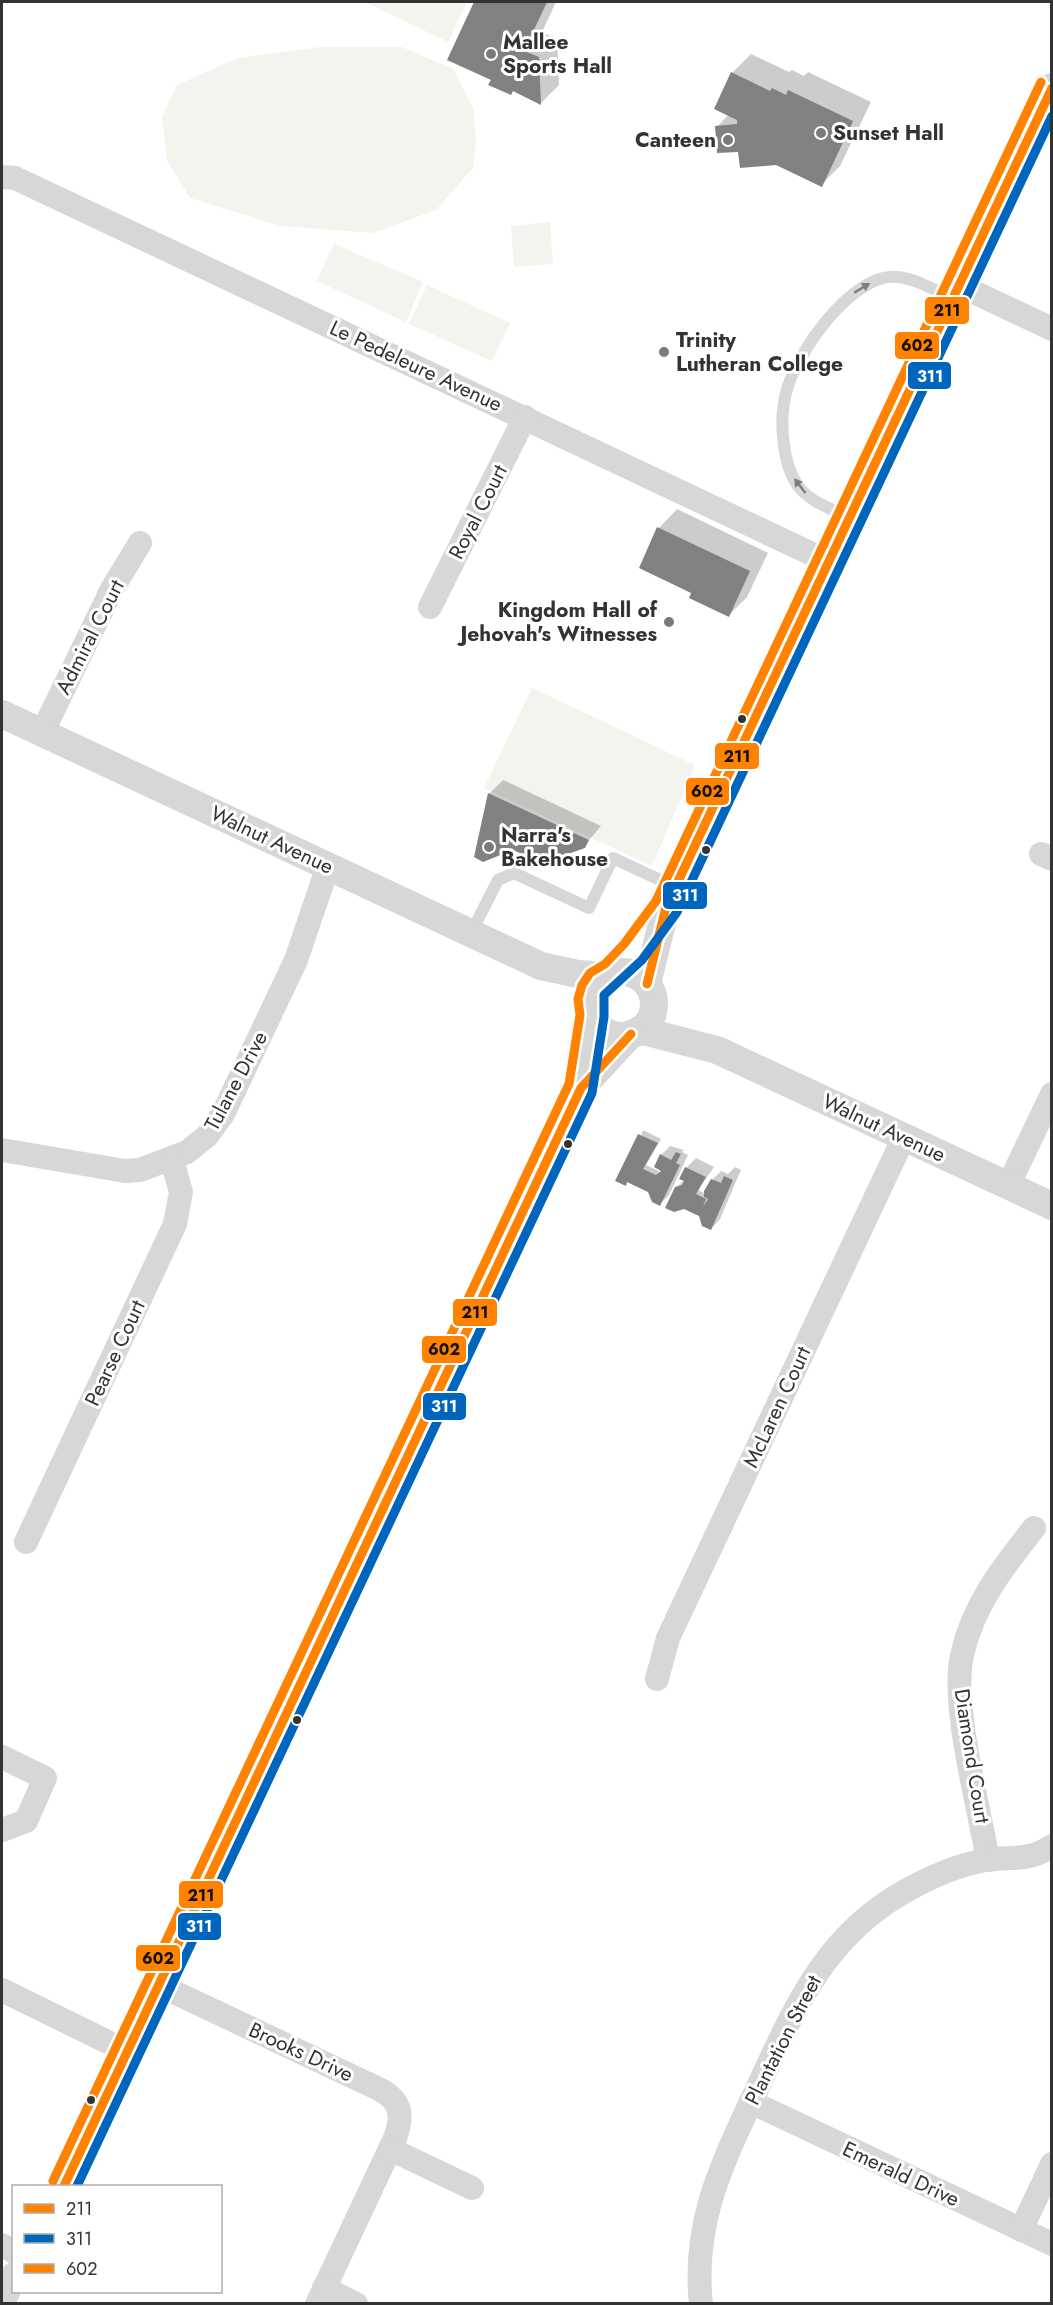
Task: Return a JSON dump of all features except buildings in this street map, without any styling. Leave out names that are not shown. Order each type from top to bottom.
[{"type":"street","points":[[64,2185],[581,1088],[593,990],[633,952],[671,897],[1052,87]]},
{"type":"street","name":"Le Pedeleure Avenue","points":[[2,177],[15,177],[829,561]]},
{"type":"street","points":[[955,292],[1052,329]]},
{"type":"street","name":"Royal Court","points":[[430,607],[525,417]]},
{"type":"street","name":"Admiral Court","points":[[42,733],[112,589],[141,543]]},
{"type":"street","name":"Walnut Avenue","points":[[2,714],[542,966],[578,974],[610,974]]},
{"type":"street","name":"Tulane Drive","points":[[2,1150],[125,1171],[140,1170],[172,1160],[187,1152],[207,1136],[223,1114],[296,960],[320,925],[337,870]]},
{"type":"street","points":[[581,1088],[650,1018],[650,993],[671,897]]},
{"type":"street","name":"Walnut Avenue","points":[[542,966],[591,1012]]},
{"type":"street","points":[[610,974],[631,974],[650,993]]},
{"type":"street","name":"Walnut Avenue","points":[[650,993],[717,1050]]},
{"type":"street","points":[[591,1012],[604,1030],[612,1034],[635,1032]]},
{"type":"street","name":"Walnut Avenue","points":[[635,1032],[717,1050],[1052,1206]]},
{"type":"street","points":[[1008,1186],[1052,1094]]},
{"type":"street","name":"McLaren Court","points":[[657,1679],[668,1638],[904,1137]]},
{"type":"street","name":"Pearse Court","points":[[26,1542],[175,1224],[181,1192],[172,1160]]},
{"type":"street","name":"Diamond Court","points":[[988,1860],[961,1707],[962,1657],[974,1618],[988,1588],[1034,1528]]},
{"type":"street","points":[[2,1757],[45,1778],[26,1821],[2,1830]]},
{"type":"street","name":"Plantation Street","points":[[701,2304],[700,2255],[710,2196],[723,2162],[807,1986],[840,1942],[879,1907],[949,1870],[988,1860],[1024,1859],[1052,1846]]},
{"type":"street","name":"Brooks Drive","points":[[159,1985],[391,2096],[398,2103],[401,2118],[390,2149],[321,2296],[356,2304]]},
{"type":"street","points":[[2,1990],[128,2052]]},
{"type":"street","name":"Emerald Drive","points":[[751,2102],[1052,2244]]},
{"type":"street","points":[[390,2149],[472,2188]]},
{"type":"street","points":[[1021,2230],[1052,2164]]},
{"type":"street","points":[[2,2300],[12,2279]]},
{"type":"lane","points":[[848,517],[821,504],[797,484],[786,450],[783,408],[786,390],[821,328],[842,303],[860,288],[875,280],[898,277],[955,292]]},
{"type":"lane","points":[[471,933],[498,880],[514,873],[589,908],[613,858],[671,897]]},
{"type":"shaded area","points":[[365,2],[467,2],[448,42]]},
{"type":"shaded area","points":[[320,47],[402,47],[453,69],[473,108],[476,138],[473,168],[436,210],[373,233],[281,226],[190,198],[167,161],[162,117],[177,85],[238,58]]},
{"type":"shaded area","points":[[550,222],[553,264],[514,267],[511,226]]},
{"type":"shaded area","points":[[334,244],[423,282],[406,322],[317,281]]},
{"type":"shaded area","points":[[427,285],[510,323],[492,361],[409,324]]},
{"type":"shaded area","points":[[532,688],[695,765],[652,866],[484,788]]},
{"type":"transit line","name":"602","points":[[53,2181],[569,1084],[580,1015],[578,999],[582,985],[590,973],[605,964],[624,944],[656,901],[1041,82]]},
{"type":"transit line","name":"211","points":[[647,984],[666,907],[1052,88]]},
{"type":"transit line","name":"311","points":[[77,2185],[592,1093],[604,1017],[604,995],[642,960],[677,912],[1052,116]]},
{"type":"transit line","name":"211","points":[[64,2185],[581,1088],[631,1034]]},
{"type":"place","name":"Mallee Sports Hall","points":[[491,54]]},
{"type":"place","name":"Sunset Hall","points":[[821,133]]},
{"type":"place","name":"Canteen","points":[[728,140]]},
{"type":"place","name":"Trinity Lutheran College","points":[[664,352]]},
{"type":"place","name":"Kingdom Hall of Jehovah's Witnesses","points":[[669,622]]},
{"type":"place","name":"Narra's Bakehouse","points":[[489,847]]}]
